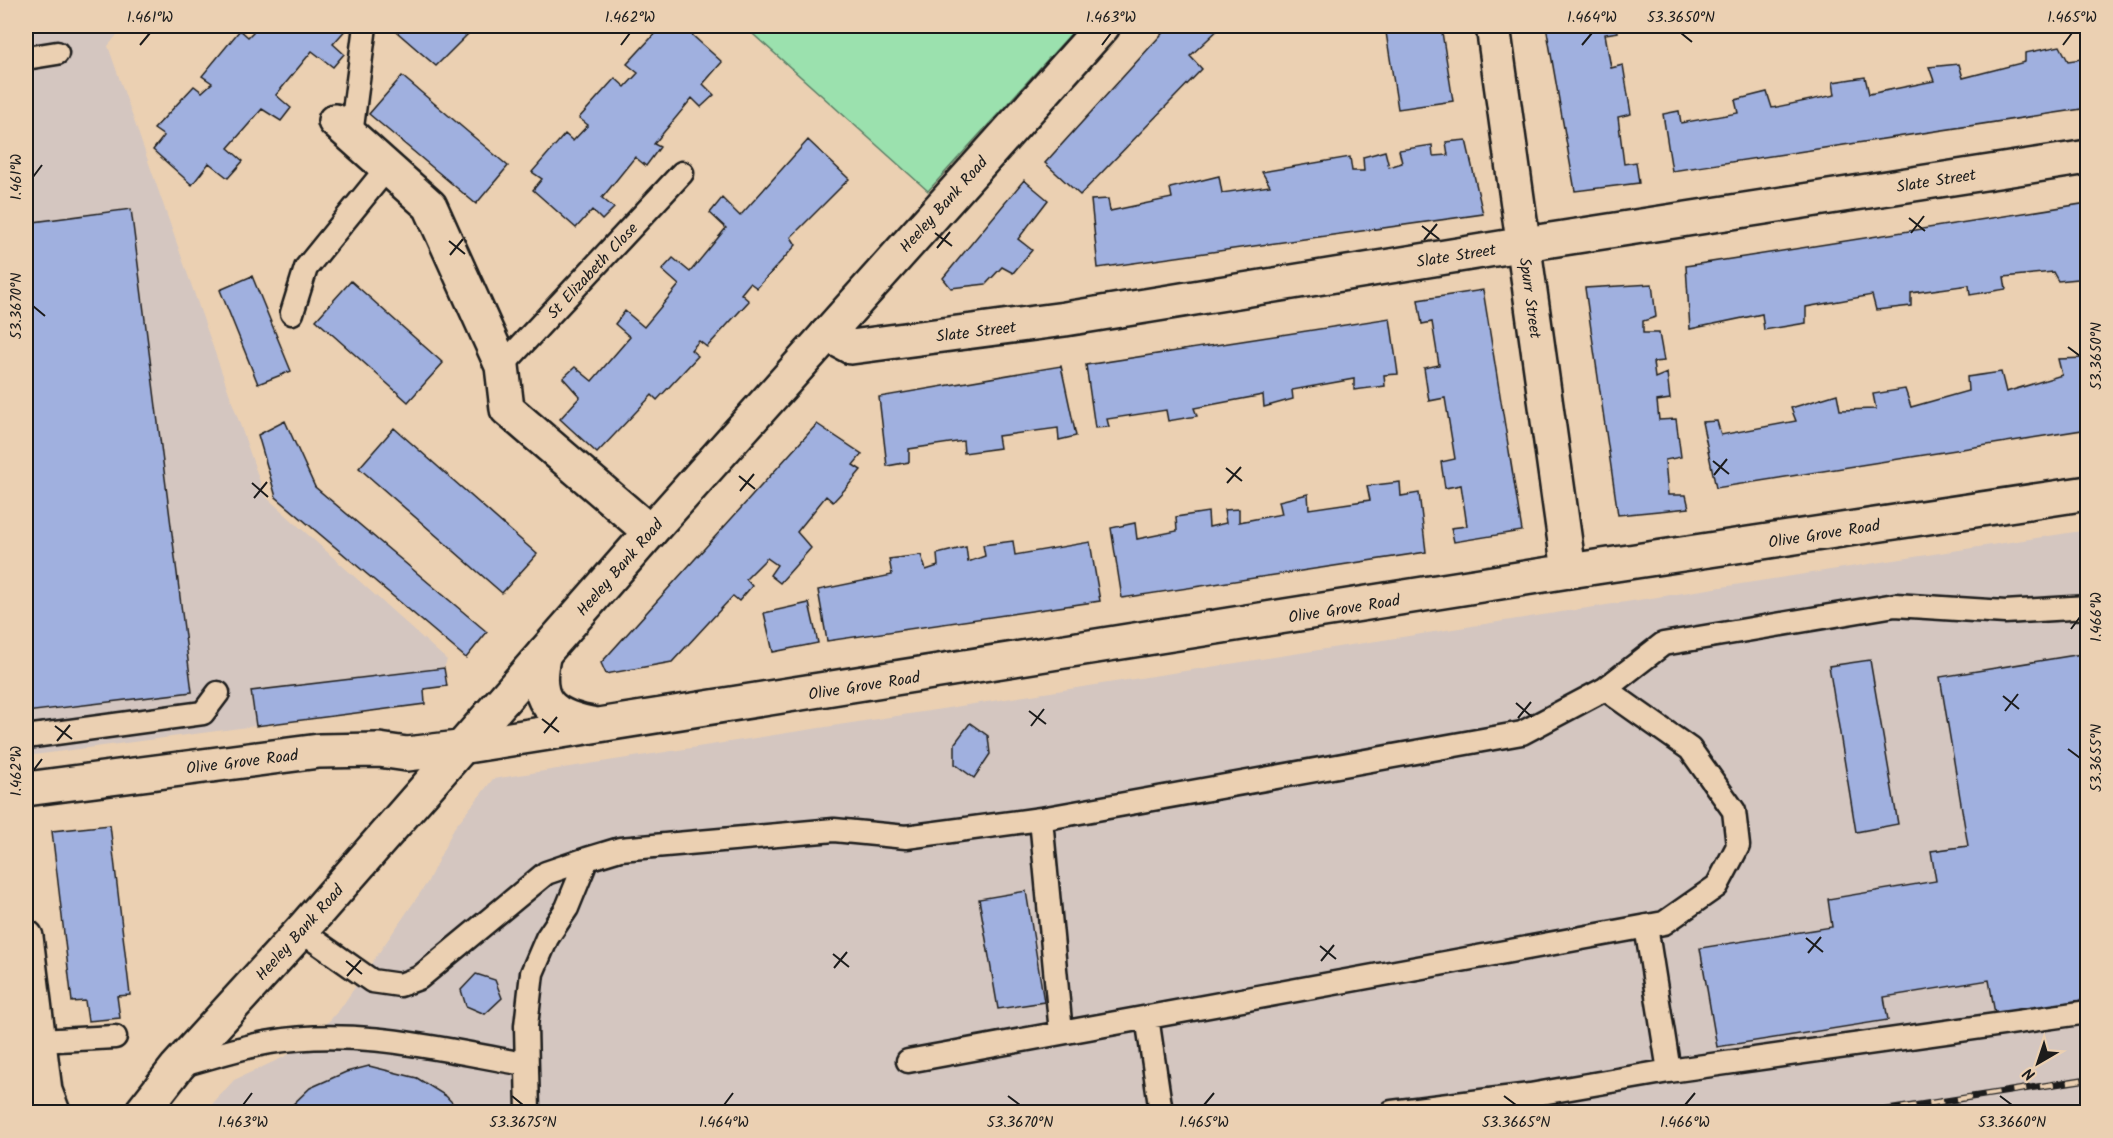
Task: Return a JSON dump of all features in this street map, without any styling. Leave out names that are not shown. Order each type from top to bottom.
[{"type":"street","name":"Heeley Bank Road","points":[[141,1113],[177,1067],[301,931],[650,532],[1103,26]]},
{"type":"street","name":"Spurr Street","points":[[1493,26],[1569,571]]},
{"type":"street","points":[[343,128],[430,206],[502,366],[507,409],[650,532]]},
{"type":"street","name":"Slate Street","points":[[827,334],[850,347],[1065,319],[1524,244],[2088,157]]},
{"type":"street","name":"Olive Grove Road","points":[[26,789],[319,751],[379,750],[407,754],[460,748],[1569,571],[2088,493]]},
{"type":"street","name":"Olive Grove Road","points":[[544,653],[538,676],[541,693],[553,709],[573,721],[602,726]]},
{"type":"street","points":[[26,937],[45,1091],[53,1113]]},
{"type":"lane","points":[[343,128],[365,26]]},
{"type":"lane","points":[[26,58],[57,53]]},
{"type":"lane","points":[[292,313],[306,268],[387,168]]},
{"type":"lane","name":"St Elizabeth Close","points":[[502,366],[682,173]]},
{"type":"lane","points":[[301,931],[372,981],[400,985],[419,978],[546,873],[620,849],[834,830],[906,837],[1041,819],[1522,733],[1605,689],[1663,644],[1895,605],[2005,612],[2088,607]]},
{"type":"lane","points":[[908,1061],[1664,922],[1718,886],[1738,846],[1734,811],[1690,749],[1605,689]]},
{"type":"lane","points":[[26,737],[202,713],[218,693]]},
{"type":"lane","points":[[1041,819],[1061,1033]]},
{"type":"lane","points":[[528,1113],[525,1064],[532,973],[547,938],[567,908],[587,860]]},
{"type":"lane","points":[[1646,926],[1669,1071]]},
{"type":"lane","points":[[1392,1113],[1530,1095],[1669,1071],[2088,1012]]},
{"type":"lane","points":[[1148,1017],[1161,1113]]},
{"type":"lane","points":[[39,1041],[114,1037]]},
{"type":"lane","points":[[177,1067],[272,1042],[372,1038],[525,1064]]},
{"type":"shaded area","points":[[26,26],[124,26],[108,46],[265,496],[447,660],[444,668],[447,686],[424,689],[425,704],[26,756]]},
{"type":"shaded area","points":[[2087,530],[2087,1112],[205,1112],[234,1080],[284,1057],[313,1039],[340,1009],[427,883],[454,828],[493,779]]},
{"type":"green space","points":[[744,26],[1078,26],[928,191]]},
{"type":"building","points":[[255,26],[349,26],[333,44],[344,54],[333,67],[312,51],[276,95],[291,108],[281,121],[262,109],[228,148],[243,161],[228,178],[209,163],[192,185],[153,150],[164,136],[154,129],[194,86],[202,92],[212,83],[202,76],[240,30],[248,37],[257,28]]},
{"type":"building","points":[[390,26],[476,26],[436,66]]},
{"type":"building","points":[[662,26],[671,32],[676,26],[682,26],[722,62],[703,84],[714,95],[701,107],[692,98],[654,144],[660,147],[646,166],[635,157],[602,198],[614,208],[602,220],[592,210],[576,228],[533,190],[542,179],[532,172],[565,134],[573,141],[588,125],[579,118],[615,78],[625,87],[638,73],[627,64]]},
{"type":"building","points":[[1169,26],[1222,26],[1190,56],[1202,69],[1080,195],[1045,163]]},
{"type":"building","points":[[1385,26],[1441,26],[1453,101],[1398,109]]},
{"type":"building","points":[[1546,26],[1617,26],[1618,32],[1605,34],[1611,68],[1623,65],[1631,114],[1618,117],[1624,164],[1636,162],[1639,183],[1575,191]]},
{"type":"building","points":[[2060,46],[2068,61],[2088,58],[2088,108],[1672,171],[1663,114],[1679,111],[1681,123],[1738,113],[1735,100],[1767,92],[1772,108],[1835,95],[1833,82],[1865,77],[1869,94],[1934,81],[1929,67],[1959,64],[1963,78],[2025,62],[2025,53]]},
{"type":"building","points":[[402,76],[508,166],[476,204],[369,114]]},
{"type":"building","points":[[808,140],[849,179],[791,237],[796,245],[757,288],[750,283],[741,294],[749,301],[707,347],[699,341],[691,350],[698,356],[657,400],[652,395],[597,453],[560,419],[580,397],[563,378],[575,367],[592,381],[630,337],[615,324],[625,311],[644,327],[679,285],[662,270],[673,258],[690,272],[726,228],[710,213],[722,198],[740,216]]},
{"type":"building","points":[[1466,140],[1483,214],[1098,268],[1091,200],[1108,199],[1110,211],[1172,198],[1170,188],[1219,176],[1222,193],[1270,186],[1262,172],[1350,157],[1352,171],[1364,171],[1363,157],[1385,151],[1389,167],[1402,163],[1399,150],[1432,145],[1433,156],[1448,155],[1446,142]]},
{"type":"building","points":[[1024,180],[1048,200],[1018,239],[1032,250],[1013,273],[1002,267],[986,284],[951,288],[943,278]]},
{"type":"building","points":[[2088,203],[2088,278],[2058,281],[2053,272],[2004,277],[2006,289],[1970,295],[1969,285],[1911,293],[1911,306],[1876,310],[1872,295],[1806,307],[1806,323],[1764,330],[1762,314],[1690,329],[1686,266]]},
{"type":"building","points":[[131,209],[192,692],[26,712],[26,223]]},
{"type":"building","points":[[252,276],[291,371],[258,384],[220,290]]},
{"type":"building","points":[[351,281],[443,363],[408,402],[316,320]]},
{"type":"building","points":[[1652,284],[1656,317],[1643,321],[1643,333],[1659,333],[1664,361],[1653,362],[1655,378],[1667,373],[1670,399],[1657,401],[1659,420],[1676,419],[1681,457],[1665,460],[1668,495],[1686,495],[1689,508],[1618,515],[1585,288]]},
{"type":"building","points":[[1483,290],[1522,531],[1454,542],[1451,528],[1467,526],[1461,485],[1445,488],[1441,462],[1455,459],[1445,398],[1429,401],[1424,368],[1439,365],[1432,322],[1422,324],[1418,300]]},
{"type":"building","points":[[1390,318],[1398,374],[1384,375],[1385,386],[1354,390],[1354,379],[1292,390],[1293,399],[1264,407],[1263,395],[1194,408],[1197,416],[1168,421],[1166,410],[1107,419],[1109,427],[1095,428],[1086,365]]},
{"type":"building","points":[[2085,358],[2088,376],[2088,429],[1716,488],[1702,422],[1717,421],[1721,435],[1796,421],[1791,408],[1837,394],[1840,410],[1876,409],[1873,394],[1905,389],[1911,407],[1968,391],[1967,377],[2001,372],[2006,392],[2062,375],[2058,359]]},
{"type":"building","points":[[1061,366],[1076,436],[1059,440],[1058,428],[998,436],[1000,448],[964,453],[963,441],[909,449],[909,462],[887,466],[879,397]]},
{"type":"building","points":[[285,421],[315,487],[487,632],[466,658],[276,497],[258,435]]},
{"type":"building","points":[[817,424],[862,454],[853,465],[861,470],[846,488],[833,502],[826,496],[797,532],[811,548],[780,583],[770,575],[777,565],[767,558],[746,579],[752,586],[739,601],[733,596],[672,662],[606,674],[601,663]]},
{"type":"building","points":[[394,428],[537,554],[502,593],[359,468]]},
{"type":"building","points":[[1400,482],[1401,496],[1419,493],[1426,552],[1122,598],[1111,528],[1135,523],[1137,539],[1177,531],[1176,517],[1208,512],[1209,527],[1226,523],[1224,510],[1239,509],[1239,522],[1282,514],[1279,501],[1308,494],[1309,509],[1370,500],[1367,486]]},
{"type":"building","points":[[1013,541],[1015,555],[1090,542],[1100,601],[827,641],[818,590],[892,575],[889,559],[921,555],[926,570],[938,566],[937,554],[966,547],[968,562],[985,556],[983,545]]},
{"type":"building","points":[[809,603],[818,643],[773,652],[764,613]]},
{"type":"building","points":[[2088,653],[2088,999],[1995,1014],[1989,980],[1884,997],[1888,1020],[1717,1047],[1700,948],[1832,927],[1828,899],[1936,881],[1931,851],[1968,846],[1940,677]]},
{"type":"building","points":[[1870,660],[1898,824],[1856,832],[1829,666]]},
{"type":"building","points":[[444,668],[447,686],[424,689],[425,704],[256,726],[251,691]]},
{"type":"building","points":[[970,723],[988,736],[990,754],[974,778],[955,764],[955,743]]},
{"type":"building","points":[[110,825],[130,995],[117,996],[120,1018],[88,1021],[85,1001],[72,1002],[52,831]]},
{"type":"building","points":[[1026,891],[1044,1002],[998,1009],[979,899]]},
{"type":"building","points":[[476,974],[495,980],[502,998],[485,1014],[466,1006],[461,990]]},
{"type":"building","points":[[369,1066],[417,1078],[446,1096],[461,1112],[285,1112],[310,1088],[346,1072]]},
{"type":"railway","points":[[1874,1112],[2088,1079]]}]
